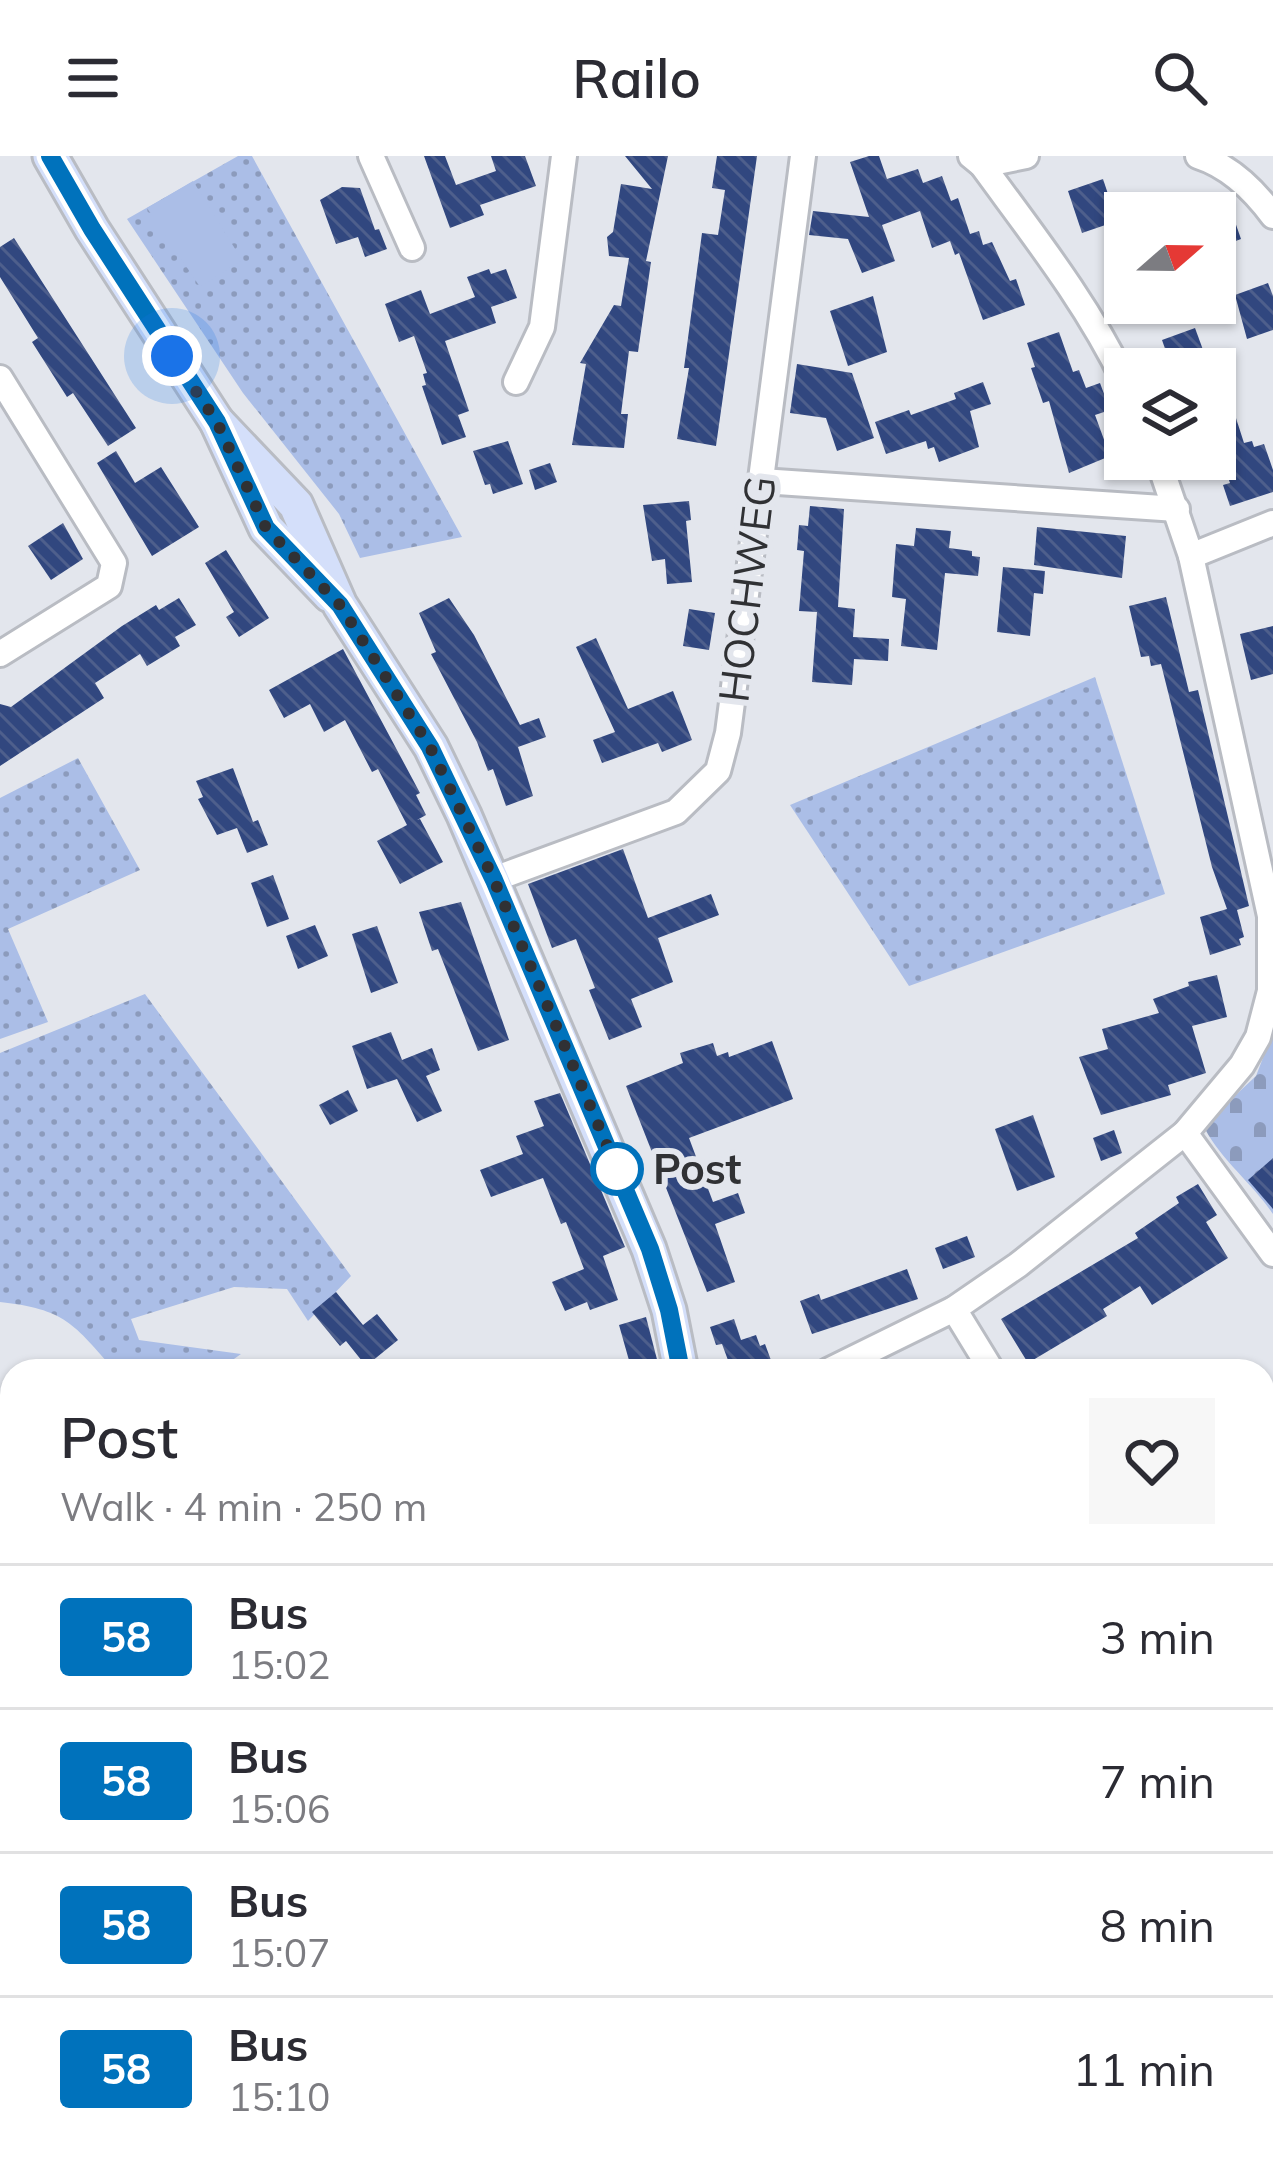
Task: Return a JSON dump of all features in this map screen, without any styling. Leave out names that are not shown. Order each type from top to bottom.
[{"type":"street","points":[[50,156],[217,422],[296,505],[340,605],[430,747],[494,880],[650,1249],[679,1359]]},
{"type":"street","points":[[371,156],[412,248]]},
{"type":"street","points":[[516,382],[542,327],[564,156]]},
{"type":"street","name":"HOCHWEG","points":[[494,880],[676,812],[718,772],[728,733],[803,156]]},
{"type":"street","points":[[976,160],[1026,156]]},
{"type":"street","points":[[1198,156],[1218,162],[1259,197],[1273,216]]},
{"type":"street","points":[[976,160],[1058,267],[1108,348]]},
{"type":"street","points":[[0,378],[114,563],[109,586],[0,654]]},
{"type":"street","points":[[852,1359],[954,1309],[1018,1265],[1185,1133],[1242,1065],[1258,1037],[1270,991],[1270,916],[1190,556],[1166,480]]},
{"type":"street","points":[[761,482],[1177,509]]},
{"type":"street","points":[[1190,556],[1273,523]]},
{"type":"street","points":[[1185,1133],[1273,1254]]},
{"type":"street","points":[[954,1309],[985,1359]]},
{"type":"green space","points":[[238,156],[252,156],[462,537],[360,558],[339,514],[243,393],[127,219]]},
{"type":"green space","points":[[193,181],[242,260],[200,287],[147,208]]},
{"type":"green space","points":[[1095,677],[1165,894],[909,986],[790,805]]},
{"type":"green space","points":[[78,758],[140,870],[8,929],[48,1022],[0,1039],[0,798]]},
{"type":"green space","points":[[145,994],[351,1276],[308,1321],[287,1289],[234,1287],[131,1319],[139,1340],[241,1354],[234,1359],[105,1359],[54,1315],[0,1302],[0,1053]]},
{"type":"green space","points":[[1273,1032],[1273,1214],[1205,1129],[1256,1076]]},
{"type":"building","points":[[424,156],[445,156],[456,185],[496,171],[491,156],[525,156],[536,186],[480,205],[484,215],[450,228]]},
{"type":"building","points":[[625,156],[668,156],[646,261],[651,262],[638,352],[629,351],[621,414],[628,414],[624,448],[572,445],[586,364],[580,363],[614,305],[621,306],[629,258],[609,256],[607,237],[613,232],[621,184],[652,189]]},
{"type":"building","points":[[717,156],[757,156],[716,446],[677,439],[702,233],[718,235],[725,190],[712,188]]},
{"type":"building","points":[[879,156],[887,179],[918,169],[923,183],[942,176],[951,201],[958,198],[970,234],[979,231],[983,245],[992,242],[1010,281],[1016,279],[1025,305],[983,320],[959,253],[955,255],[950,241],[932,248],[920,211],[882,225],[895,261],[862,273],[848,239],[809,235],[813,211],[869,217],[850,162]]},
{"type":"building","points":[[1103,179],[1107,192],[1104,225],[1082,233],[1068,191]]},
{"type":"building","points":[[342,187],[360,188],[387,249],[365,257],[358,237],[336,244],[320,200]]},
{"type":"building","points":[[14,238],[136,428],[108,446],[73,393],[67,397],[32,342],[38,338],[0,277],[0,247]]},
{"type":"building","points":[[489,269],[491,274],[506,269],[517,298],[491,307],[496,323],[445,341],[469,411],[458,415],[466,437],[442,445],[422,386],[427,373],[414,336],[399,342],[385,304],[421,290],[430,314],[475,297],[467,277]]},
{"type":"building","points":[[1268,283],[1273,330],[1247,339],[1236,295]]},
{"type":"building","points":[[873,296],[887,352],[848,366],[830,311]]},
{"type":"building","points":[[1195,328],[1202,348],[1165,348],[1162,340]]},
{"type":"building","points":[[1059,332],[1073,372],[1079,370],[1086,388],[1100,383],[1104,412],[1095,415],[1104,440],[1104,458],[1069,473],[1049,401],[1043,403],[1031,368],[1035,367],[1027,343]]},
{"type":"building","points":[[797,364],[852,373],[874,438],[837,451],[826,418],[790,413]]},
{"type":"building","points":[[983,382],[991,404],[970,411],[979,447],[939,462],[934,447],[928,449],[926,441],[886,454],[875,422],[956,399],[954,393]]},
{"type":"building","points":[[1236,418],[1244,443],[1264,444],[1273,470],[1273,492],[1230,506],[1223,485],[1236,480]]},
{"type":"building","points":[[508,441],[523,484],[493,494],[473,451]]},
{"type":"building","points":[[116,451],[135,483],[161,467],[199,527],[152,556],[97,463]]},
{"type":"building","points":[[550,463],[557,482],[535,490],[529,470]]},
{"type":"building","points":[[689,501],[691,520],[686,521],[692,582],[667,584],[665,559],[652,561],[643,505]]},
{"type":"building","points":[[810,506],[844,509],[838,607],[855,609],[853,637],[889,639],[888,661],[854,659],[852,685],[812,682],[817,612],[799,611],[804,551],[797,550],[799,525],[808,526]]},
{"type":"building","points":[[63,523],[83,559],[51,580],[28,546]]},
{"type":"building","points":[[1037,527],[1126,536],[1122,578],[1034,565]]},
{"type":"building","points":[[916,528],[951,531],[949,548],[980,557],[978,576],[945,573],[937,650],[901,646],[906,599],[892,597],[896,544],[914,546]]},
{"type":"building","points":[[226,550],[269,618],[239,637],[226,617],[234,612],[205,563]]},
{"type":"building","points":[[1003,567],[1045,571],[1043,594],[1034,593],[1030,636],[997,632]]},
{"type":"building","points":[[1166,597],[1189,692],[1198,690],[1249,906],[1237,910],[1244,937],[1239,939],[1241,945],[1210,955],[1200,917],[1227,909],[1161,664],[1151,666],[1149,656],[1141,657],[1129,606]]},
{"type":"building","points":[[179,598],[196,625],[175,637],[180,646],[147,666],[140,654],[95,683],[104,698],[0,766],[0,704],[11,707],[122,626],[156,605],[159,610]]},
{"type":"building","points":[[449,598],[474,635],[520,725],[539,718],[546,737],[518,747],[533,796],[506,806],[493,769],[488,771],[431,654],[436,652],[419,613]]},
{"type":"building","points":[[689,609],[715,613],[709,650],[683,646]]},
{"type":"building","points":[[1273,626],[1273,674],[1251,680],[1240,634]]},
{"type":"building","points":[[596,638],[628,709],[673,691],[692,740],[662,752],[658,743],[602,763],[593,740],[615,732],[576,647]]},
{"type":"building","points":[[343,649],[420,793],[416,795],[426,815],[417,820],[443,862],[400,884],[377,841],[407,825],[345,720],[324,732],[310,704],[284,718],[269,690]]},
{"type":"building","points":[[233,768],[253,822],[258,820],[268,845],[247,853],[237,828],[217,835],[198,799],[203,797],[196,781]]},
{"type":"building","points":[[623,849],[648,918],[711,894],[719,915],[658,938],[673,982],[631,999],[642,1027],[609,1040],[576,939],[552,948],[528,884]]},
{"type":"building","points":[[273,875],[289,919],[267,927],[251,883]]},
{"type":"building","points":[[461,902],[509,1040],[478,1051],[419,912]]},
{"type":"building","points":[[315,925],[328,956],[298,969],[286,936]]},
{"type":"building","points":[[377,926],[398,983],[371,993],[352,934]]},
{"type":"building","points":[[1217,975],[1227,1017],[1192,1026],[1206,1073],[1168,1085],[1171,1095],[1101,1115],[1079,1057],[1108,1049],[1102,1029],[1159,1013],[1153,999],[1189,986],[1188,982]]},
{"type":"building","points":[[391,1032],[402,1060],[432,1048],[440,1070],[426,1076],[442,1111],[417,1122],[397,1079],[367,1089],[352,1046]]},
{"type":"building","points":[[772,1041],[793,1099],[689,1138],[713,1202],[738,1193],[745,1213],[715,1224],[735,1282],[707,1292],[626,1086],[683,1063],[680,1053],[713,1043],[717,1056],[728,1052],[729,1057]]},
{"type":"building","points":[[348,1090],[358,1111],[330,1125],[319,1105]]},
{"type":"building","points":[[560,1093],[625,1247],[603,1256],[618,1300],[590,1310],[587,1302],[565,1311],[552,1282],[584,1269],[543,1178],[491,1197],[480,1170],[523,1154],[516,1136],[544,1126],[534,1101]]},
{"type":"building","points":[[1033,1115],[1055,1177],[1017,1191],[995,1129]]},
{"type":"building","points":[[1114,1130],[1122,1153],[1101,1161],[1093,1138]]},
{"type":"building","points":[[1273,1158],[1273,1209],[1248,1180]]},
{"type":"building","points":[[1198,1184],[1217,1215],[1206,1222],[1228,1258],[1152,1305],[1140,1286],[1103,1309],[1107,1316],[1035,1359],[1026,1359],[1001,1319],[1138,1238],[1135,1233],[1179,1203],[1176,1197]]},
{"type":"building","points":[[967,1236],[975,1257],[943,1269],[935,1248]]},
{"type":"building","points":[[907,1269],[918,1299],[812,1334],[800,1301],[819,1294],[821,1300]]},
{"type":"building","points":[[336,1292],[363,1325],[377,1314],[398,1340],[375,1359],[360,1359],[346,1341],[340,1346],[312,1312]]},
{"type":"building","points":[[646,1317],[657,1359],[629,1359],[619,1325]]},
{"type":"building","points":[[734,1319],[741,1340],[756,1335],[771,1359],[728,1359],[710,1327]]},
{"type":"bus line","name":"58","points":[[50,156],[217,422],[266,528],[340,605],[430,747],[494,880],[650,1249],[679,1359]]},
{"type":"place","name":"Post","points":[[617,1169]]},
{"type":"route","points":[[172,356],[217,422],[266,528],[340,605],[430,747],[494,880],[620,1176],[617,1169]]}]
